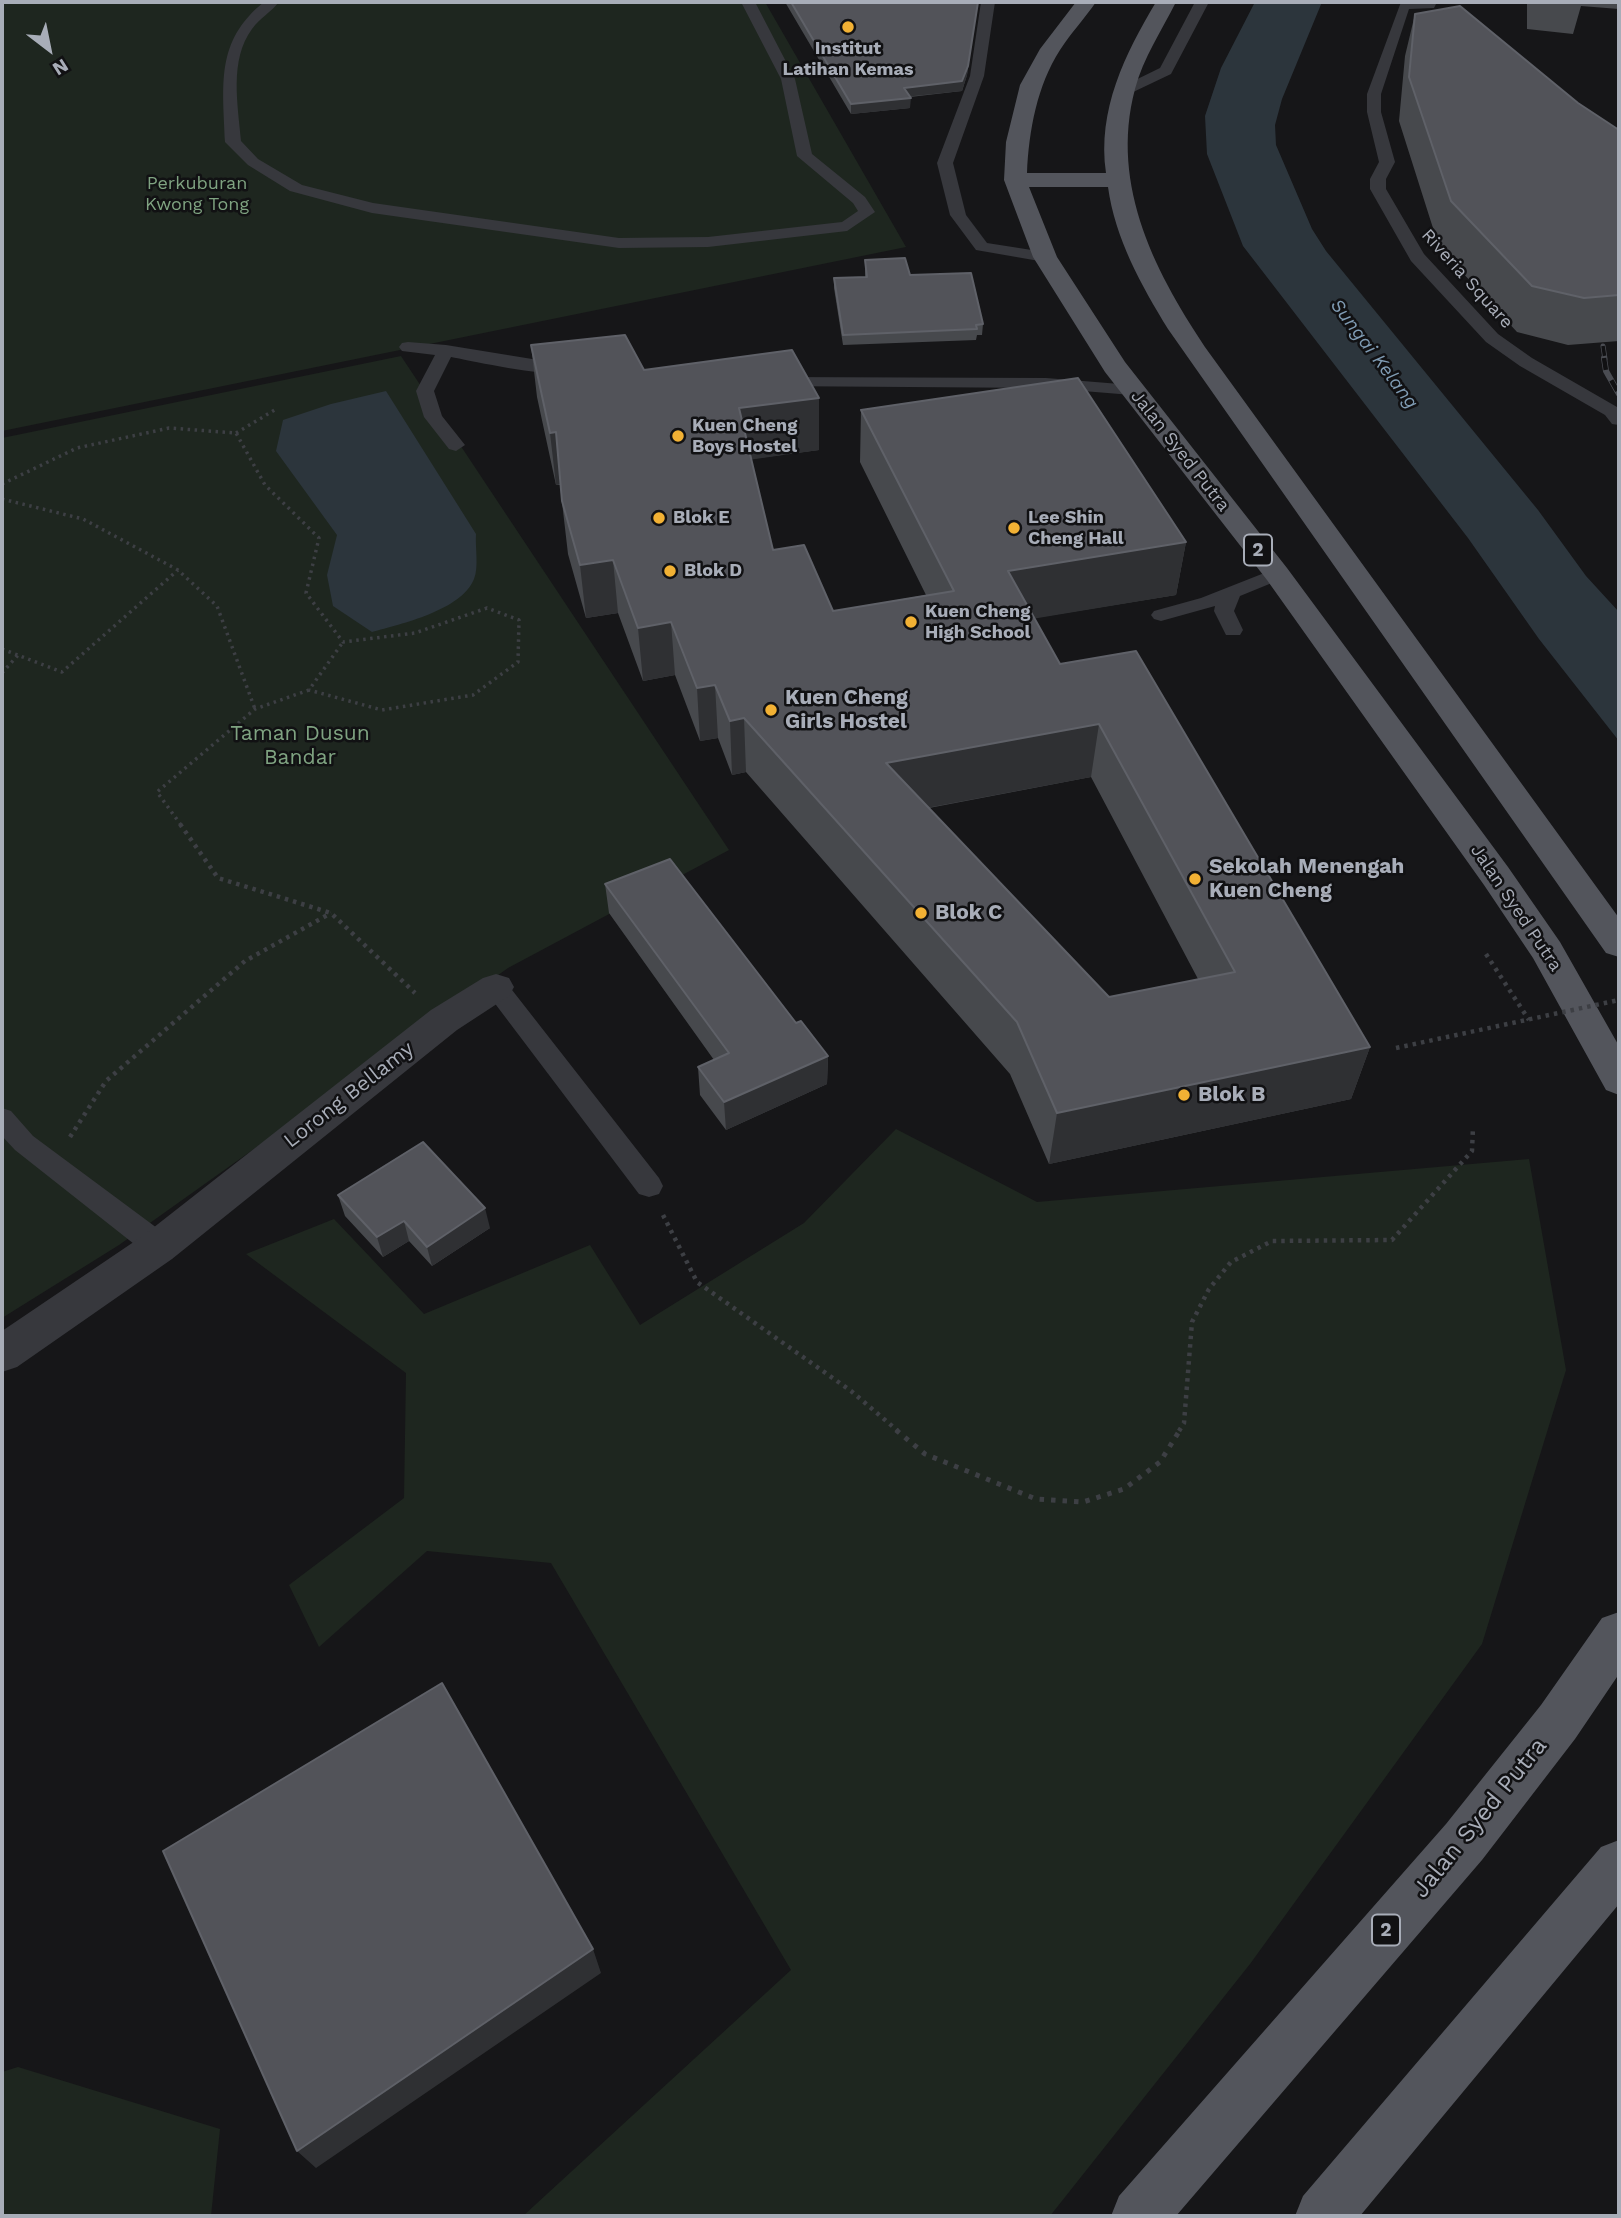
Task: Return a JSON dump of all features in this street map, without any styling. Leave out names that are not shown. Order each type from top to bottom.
[{"type":"main road","name":"Jalan Syed Putra","points":[[1086,2],[1050,49],[1031,86],[1017,142],[1015,180],[1045,257],[1114,366],[1276,574],[1480,854],[1547,951],[1619,1080]]},
{"type":"main road","points":[[1166,2],[1143,44],[1124,91],[1116,142],[1117,180],[1128,224],[1155,290],[1619,944]]},
{"type":"main road","points":[[1015,180],[1117,180]]},
{"type":"main road","name":"Jalan Syed Putra","points":[[1139,2216],[1464,1842],[1558,1722],[1619,1634]]},
{"type":"main road","points":[[1323,2216],[1619,1865]]},
{"type":"street","name":"Lorong Bellamy","points":[[2,1354],[158,1247],[444,1020],[496,987]]},
{"type":"lane","points":[[272,2],[259,11],[240,36],[230,60],[233,142],[253,162],[296,188],[372,208],[619,243],[708,242],[846,226],[867,212],[859,200],[806,156],[788,79],[748,2]]},
{"type":"lane","points":[[988,2],[977,76],[945,163],[951,193],[958,215],[982,247],[1045,257]]},
{"type":"lane","points":[[1124,91],[1166,71],[1202,2]]},
{"type":"lane","name":"Riveria Square","points":[[1431,7],[1404,5],[1374,94],[1374,112],[1387,162],[1378,179],[1378,189],[1410,248],[1503,348],[1611,411],[1619,420]]},
{"type":"lane","points":[[408,347],[446,350],[542,368],[592,372]]},
{"type":"lane","points":[[446,350],[425,390],[433,417],[456,444]]},
{"type":"lane","points":[[1046,383],[1114,366]]},
{"type":"lane","points":[[750,381],[1046,383],[1132,390]]},
{"type":"lane","points":[[1161,615],[1276,574]]},
{"type":"lane","points":[[1231,592],[1224,611],[1233,630]]},
{"type":"lane","name":"Lorong Bellamy","points":[[496,987],[649,1186]]},
{"type":"lane","points":[[2,1118],[24,1143],[158,1247]]},
{"type":"path","points":[[2,484],[77,449],[169,428],[236,433],[278,408]]},
{"type":"path","points":[[236,433],[265,485],[319,538],[306,593],[343,642]]},
{"type":"path","points":[[2,499],[83,519],[178,570],[217,606],[255,709]]},
{"type":"path","points":[[2,649],[62,672],[178,570]]},
{"type":"path","points":[[309,690],[343,642],[415,633],[487,608],[519,620],[518,662],[473,695],[382,710],[309,690],[255,709],[157,793],[218,878],[331,913],[444,1020]]},
{"type":"path","points":[[2,673],[19,654]]},
{"type":"path","points":[[52,1164],[106,1081],[244,961],[331,913]]},
{"type":"path","points":[[1486,954],[1529,1020]]},
{"type":"path","points":[[1396,1048],[1619,1000]]},
{"type":"path","points":[[649,1186],[697,1282],[851,1391],[925,1454],[1036,1499],[1083,1502],[1124,1489],[1160,1462],[1184,1423],[1192,1322],[1209,1289],[1231,1262],[1272,1241],[1392,1240],[1472,1151],[1473,1127]]},
{"type":"green space","name":"Perkuburan Kwong Tong","points":[[2,2],[765,2],[906,247],[2,431]]},
{"type":"green space","name":"Taman Dusun Bandar","points":[[401,356],[729,850],[508,968],[119,1245],[2,1318],[2,438]]},
{"type":"green space","points":[[896,1129],[1037,1202],[1529,1159],[1566,1370],[1482,1644],[1250,1964],[1050,2216],[523,2216],[791,1970],[551,1563],[427,1551],[319,1647],[289,1585],[404,1498],[406,1373],[246,1254],[334,1219],[424,1314],[590,1245],[640,1325],[804,1223]]},
{"type":"green space","points":[[18,2067],[220,2129],[211,2216],[2,2216],[2,2072]]},
{"type":"water","name":"Sungai Kelang","points":[[1255,2],[1322,2],[1282,99],[1275,125],[1276,145],[1312,229],[1326,251],[1538,510],[1586,576],[1619,612],[1619,741],[1539,639],[1468,538],[1243,246],[1207,154],[1205,116],[1221,68]]},
{"type":"water","points":[[386,391],[476,534],[476,569],[474,579],[467,590],[444,607],[414,620],[372,632],[333,606],[327,575],[337,535],[276,451],[283,420],[331,404]]},
{"type":"building","points":[[791,2],[978,2],[968,66],[962,81],[904,88],[911,98],[851,104]]},
{"type":"building","points":[[1460,6],[1578,103],[1619,130],[1619,295],[1584,298],[1532,286],[1451,201],[1409,77],[1415,14]]},
{"type":"building","points":[[905,258],[910,275],[971,273],[983,324],[976,325],[977,329],[843,335],[834,278],[867,277],[865,260]]},
{"type":"building","points":[[625,335],[644,370],[792,350],[819,398],[739,408],[773,550],[804,545],[833,611],[954,591],[861,410],[1078,378],[1186,542],[1008,571],[1060,664],[1136,651],[1370,1047],[1057,1113],[1017,1022],[744,718],[730,721],[715,685],[697,688],[671,622],[638,628],[613,560],[580,565],[562,501],[556,432],[550,433],[531,345]],"holes":[[[1099,724],[1235,972],[1109,997],[886,763]]]},
{"type":"building","points":[[670,859],[796,1023],[801,1021],[828,1056],[724,1102],[698,1067],[729,1053],[605,884]]},
{"type":"building","points":[[423,1142],[485,1208],[427,1247],[404,1221],[377,1237],[338,1195]]},
{"type":"building","points":[[442,1683],[593,1949],[297,2151],[163,1851]]},
{"type":"railway","points":[[1603,346],[1605,359]]},
{"type":"railway","points":[[1604,358],[1606,371],[1619,394]]},
{"type":"place","name":"Institut Latihan Kemas","points":[[848,27]]},
{"type":"place","name":"Kuen Cheng Boys Hostel","points":[[678,436]]},
{"type":"place","name":"Blok E","points":[[659,518]]},
{"type":"place","name":"Lee Shin Cheng Hall","points":[[1014,528]]},
{"type":"place","name":"Blok D","points":[[670,571]]},
{"type":"place","name":"Kuen Cheng High School","points":[[911,622]]},
{"type":"place","name":"Kuen Cheng Girls Hostel","points":[[771,710]]},
{"type":"place","name":"Sekolah Menengah Kuen Cheng","points":[[1195,879]]},
{"type":"place","name":"Blok C","points":[[921,913]]},
{"type":"place","name":"Blok B","points":[[1184,1095]]}]
